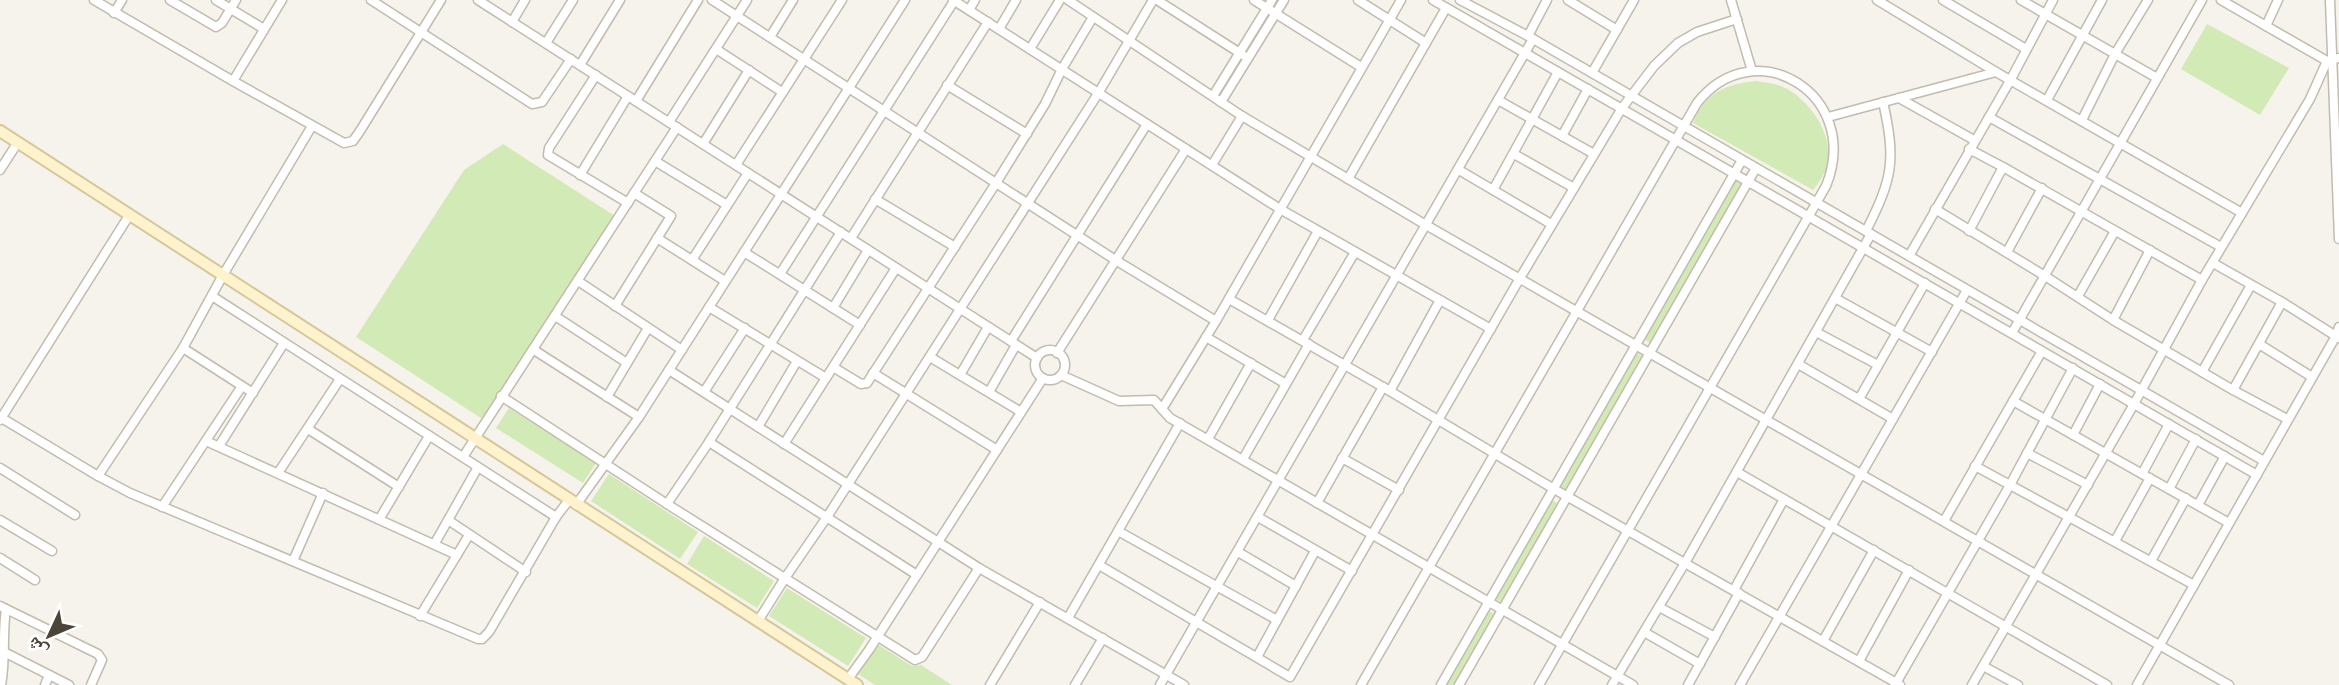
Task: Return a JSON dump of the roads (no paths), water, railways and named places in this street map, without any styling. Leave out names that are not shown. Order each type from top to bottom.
[{"type":"main road","points":[[0,131],[852,682]]},
{"type":"street","points":[[94,0],[340,142],[349,143],[353,141],[441,0]]},
{"type":"street","points":[[114,13],[122,0]]},
{"type":"street","points":[[170,0],[216,27],[222,23],[236,0]]},
{"type":"street","points":[[216,0],[264,29]]},
{"type":"street","points":[[233,81],[282,0]]},
{"type":"street","points":[[371,0],[536,105],[542,102],[571,59]]},
{"type":"street","points":[[478,0],[1037,358]]},
{"type":"street","points":[[512,22],[525,0]]},
{"type":"street","points":[[546,43],[573,0]]},
{"type":"street","points":[[580,65],[620,0]]},
{"type":"street","points":[[580,175],[698,0]]},
{"type":"street","points":[[712,0],[1117,261],[1216,321]]},
{"type":"street","points":[[463,457],[655,161],[716,49],[747,0]]},
{"type":"street","points":[[770,37],[793,0]]},
{"type":"street","points":[[736,165],[842,0]]},
{"type":"street","points":[[130,214],[0,418],[98,477],[162,508],[420,616],[482,639],[526,572],[556,517],[605,464],[639,417],[905,0]]},
{"type":"street","points":[[969,10],[975,0]]},
{"type":"street","points":[[999,29],[1016,0]]},
{"type":"street","points":[[1030,49],[1059,0]]},
{"type":"street","points":[[758,621],[961,309],[1155,0],[1249,59]]},
{"type":"street","points":[[1254,0],[1361,67]]},
{"type":"street","points":[[1213,96],[1272,0]]},
{"type":"street","points":[[1221,102],[1284,0]]},
{"type":"street","points":[[1358,0],[1426,43]]},
{"type":"street","points":[[1162,409],[1229,299],[1401,0]]},
{"type":"street","points":[[1433,0],[2257,475]]},
{"type":"street","points":[[1460,0],[1530,37],[2264,461]]},
{"type":"street","points":[[1160,685],[1459,170],[1525,53],[1547,0]]},
{"type":"street","points":[[1569,0],[1617,30]]},
{"type":"street","points":[[1591,74],[1634,0]]},
{"type":"street","points":[[1731,0],[1752,71]]},
{"type":"street","points":[[1877,0],[1996,72],[2242,213]]},
{"type":"street","points":[[1943,0],[2026,49]]},
{"type":"street","points":[[2021,0],[2081,37],[2157,78]]},
{"type":"street","points":[[1909,256],[2011,79],[2053,0]]},
{"type":"street","points":[[2047,100],[2102,0]]},
{"type":"street","points":[[2082,120],[2115,54],[2148,0]]},
{"type":"street","points":[[2012,333],[2202,0]]},
{"type":"street","points":[[2221,0],[2234,3],[2266,26],[2333,59]]},
{"type":"street","points":[[2266,26],[2278,0]]},
{"type":"street","points":[[2330,0],[2339,239]]},
{"type":"street","points":[[780,274],[954,1],[1280,209],[1491,329]]},
{"type":"street","points":[[1071,1],[1242,116],[1309,156],[2226,684]]},
{"type":"street","points":[[1348,179],[1447,8]]},
{"type":"street","points":[[833,367],[863,385],[867,383],[1027,134],[1093,17]]},
{"type":"street","points":[[1285,685],[1551,224],[1622,108],[1661,58],[1678,43],[1698,32],[1737,19]]},
{"type":"street","points":[[851,239],[988,22]]},
{"type":"street","points":[[716,49],[782,92]]},
{"type":"street","points":[[1972,685],[2221,247],[2333,59]]},
{"type":"street","points":[[703,144],[748,70]]},
{"type":"street","points":[[1361,685],[1697,103],[1712,87],[1731,77],[1752,71],[1777,74],[1798,84],[1815,98],[1828,117],[1835,141],[1833,164],[1826,186],[1539,685]]},
{"type":"street","points":[[1493,190],[1558,72]]},
{"type":"street","points":[[1828,117],[1996,72]]},
{"type":"street","points":[[596,75],[548,151],[550,158],[628,203]]},
{"type":"street","points":[[947,85],[1027,134]]},
{"type":"street","points":[[1562,136],[1588,89]]},
{"type":"street","points":[[1899,98],[1974,141]]},
{"type":"street","points":[[1498,100],[1594,154]]},
{"type":"street","points":[[1612,685],[1685,563],[1863,247],[1885,191],[1891,166],[1891,141],[1882,102]]},
{"type":"street","points":[[1212,165],[1242,116]]},
{"type":"street","points":[[1989,117],[2221,247]]},
{"type":"street","points":[[989,392],[1014,343],[1147,124]]},
{"type":"street","points":[[98,477],[183,348],[312,126]]},
{"type":"street","points":[[0,170],[18,142]]},
{"type":"street","points":[[1057,353],[1186,149]]},
{"type":"street","points":[[1969,149],[2202,280]]},
{"type":"street","points":[[1514,154],[1574,188]]},
{"type":"street","points":[[1441,685],[1742,160]]},
{"type":"street","points":[[655,161],[727,205]]},
{"type":"street","points":[[1969,231],[2003,167]]},
{"type":"street","points":[[1459,685],[1756,168]]},
{"type":"street","points":[[1459,170],[1551,224]]},
{"type":"street","points":[[692,260],[748,173]]},
{"type":"street","points":[[2007,252],[2042,188]]},
{"type":"street","points":[[615,306],[671,216],[634,193]]},
{"type":"street","points":[[875,199],[955,247]]},
{"type":"street","points":[[1935,209],[2113,320],[2287,419]]},
{"type":"street","points":[[1268,320],[1318,231]]},
{"type":"street","points":[[2078,296],[2115,231]]},
{"type":"street","points":[[667,504],[841,232]]},
{"type":"street","points":[[657,238],[725,281]]},
{"type":"street","points":[[833,308],[868,250]]},
{"type":"street","points":[[2113,320],[2150,250]]},
{"type":"street","points":[[744,252],[860,324]]},
{"type":"street","points":[[1243,459],[1286,384],[1355,252]]},
{"type":"street","points":[[2137,685],[2338,333],[2213,263]]},
{"type":"street","points":[[784,444],[896,268]]},
{"type":"street","points":[[578,281],[682,350]]},
{"type":"street","points":[[1858,399],[1924,283]]},
{"type":"street","points":[[2202,372],[2251,285]]},
{"type":"street","points":[[1740,685],[1967,290]]},
{"type":"street","points":[[212,296],[556,517]]},
{"type":"street","points":[[1835,298],[1931,352]]},
{"type":"street","points":[[1229,299],[1554,489],[1897,684],[2073,368]]},
{"type":"street","points":[[1317,503],[1440,300]]},
{"type":"street","points":[[2233,390],[2283,302]]},
{"type":"street","points":[[709,307],[825,378]]},
{"type":"street","points":[[555,316],[627,363]]},
{"type":"street","points":[[960,374],[988,327]]},
{"type":"street","points":[[607,397],[648,328]]},
{"type":"street","points":[[704,392],[745,328]]},
{"type":"street","points":[[1816,332],[1878,365]]},
{"type":"street","points":[[1206,337],[1286,384]]},
{"type":"street","points":[[219,446],[284,343]]},
{"type":"street","points":[[2259,344],[2312,377]]},
{"type":"street","points":[[183,348],[253,393]]},
{"type":"street","points":[[534,350],[639,417]]},
{"type":"street","points":[[1048,351],[1057,353],[1064,364],[1061,375],[1051,380],[1042,378],[1035,367],[1037,358],[1048,351]]},
{"type":"street","points":[[1944,521],[2042,351]]},
{"type":"street","points":[[930,357],[1021,412]]},
{"type":"street","points":[[758,427],[797,360]]},
{"type":"street","points":[[1208,439],[1251,363]]},
{"type":"street","points":[[1798,364],[1893,419]]},
{"type":"street","points":[[669,370],[979,568],[1184,685]]},
{"type":"street","points":[[873,373],[997,450]]},
{"type":"street","points":[[1061,375],[1119,401],[1154,400],[1180,423],[1633,685]]},
{"type":"street","points":[[852,682],[878,636],[1042,378]]},
{"type":"street","points":[[278,473],[340,379]]},
{"type":"street","points":[[2073,435],[2100,384]]},
{"type":"street","points":[[162,508],[242,386]]},
{"type":"street","points":[[501,396],[913,658],[920,659],[979,568]]},
{"type":"street","points":[[2013,401],[2230,523]]},
{"type":"street","points":[[1068,618],[1180,423]]},
{"type":"street","points":[[2115,541],[2169,424]]},
{"type":"street","points":[[308,429],[399,487]]},
{"type":"street","points":[[380,518],[429,436]]},
{"type":"street","points":[[2169,489],[2196,439]]},
{"type":"street","points":[[206,441],[457,555]]},
{"type":"street","points":[[709,442],[917,575]]},
{"type":"street","points":[[2027,453],[2088,485]]},
{"type":"street","points":[[2198,505],[2225,456]]},
{"type":"street","points":[[1342,458],[1399,490]]},
{"type":"street","points":[[1975,466],[2194,585]]},
{"type":"street","points":[[435,543],[478,467]]},
{"type":"street","points":[[0,468],[75,515]]},
{"type":"street","points":[[1737,472],[2108,685]]},
{"type":"street","points":[[293,561],[323,493]]},
{"type":"street","points":[[2151,561],[2186,498]]},
{"type":"street","points":[[1688,685],[1784,499]]},
{"type":"street","points":[[1258,517],[1352,572]]},
{"type":"street","points":[[0,520],[52,551]]},
{"type":"street","points":[[448,520],[526,572]]},
{"type":"street","points":[[1118,531],[1277,620]]},
{"type":"street","points":[[420,616],[469,534]]},
{"type":"street","points":[[1823,641],[1874,550]]},
{"type":"street","points":[[1257,657],[1315,551]]},
{"type":"street","points":[[1238,552],[1296,586]]},
{"type":"street","points":[[0,558],[35,580]]},
{"type":"street","points":[[1099,565],[1290,677]]},
{"type":"street","points":[[1859,661],[1909,570]]},
{"type":"street","points":[[990,685],[1040,602]]},
{"type":"street","points":[[1659,607],[1715,637]]},
{"type":"street","points":[[1,685],[4,670],[3,608],[98,654],[102,660],[91,685]]},
{"type":"street","points":[[1644,632],[1700,664]]},
{"type":"street","points":[[1075,685],[1102,638]]},
{"type":"street","points":[[2,651],[69,685]]},
{"type":"street","points":[[1983,666],[2018,685]]},
{"type":"street","points":[[45,685],[49,675]]}]
